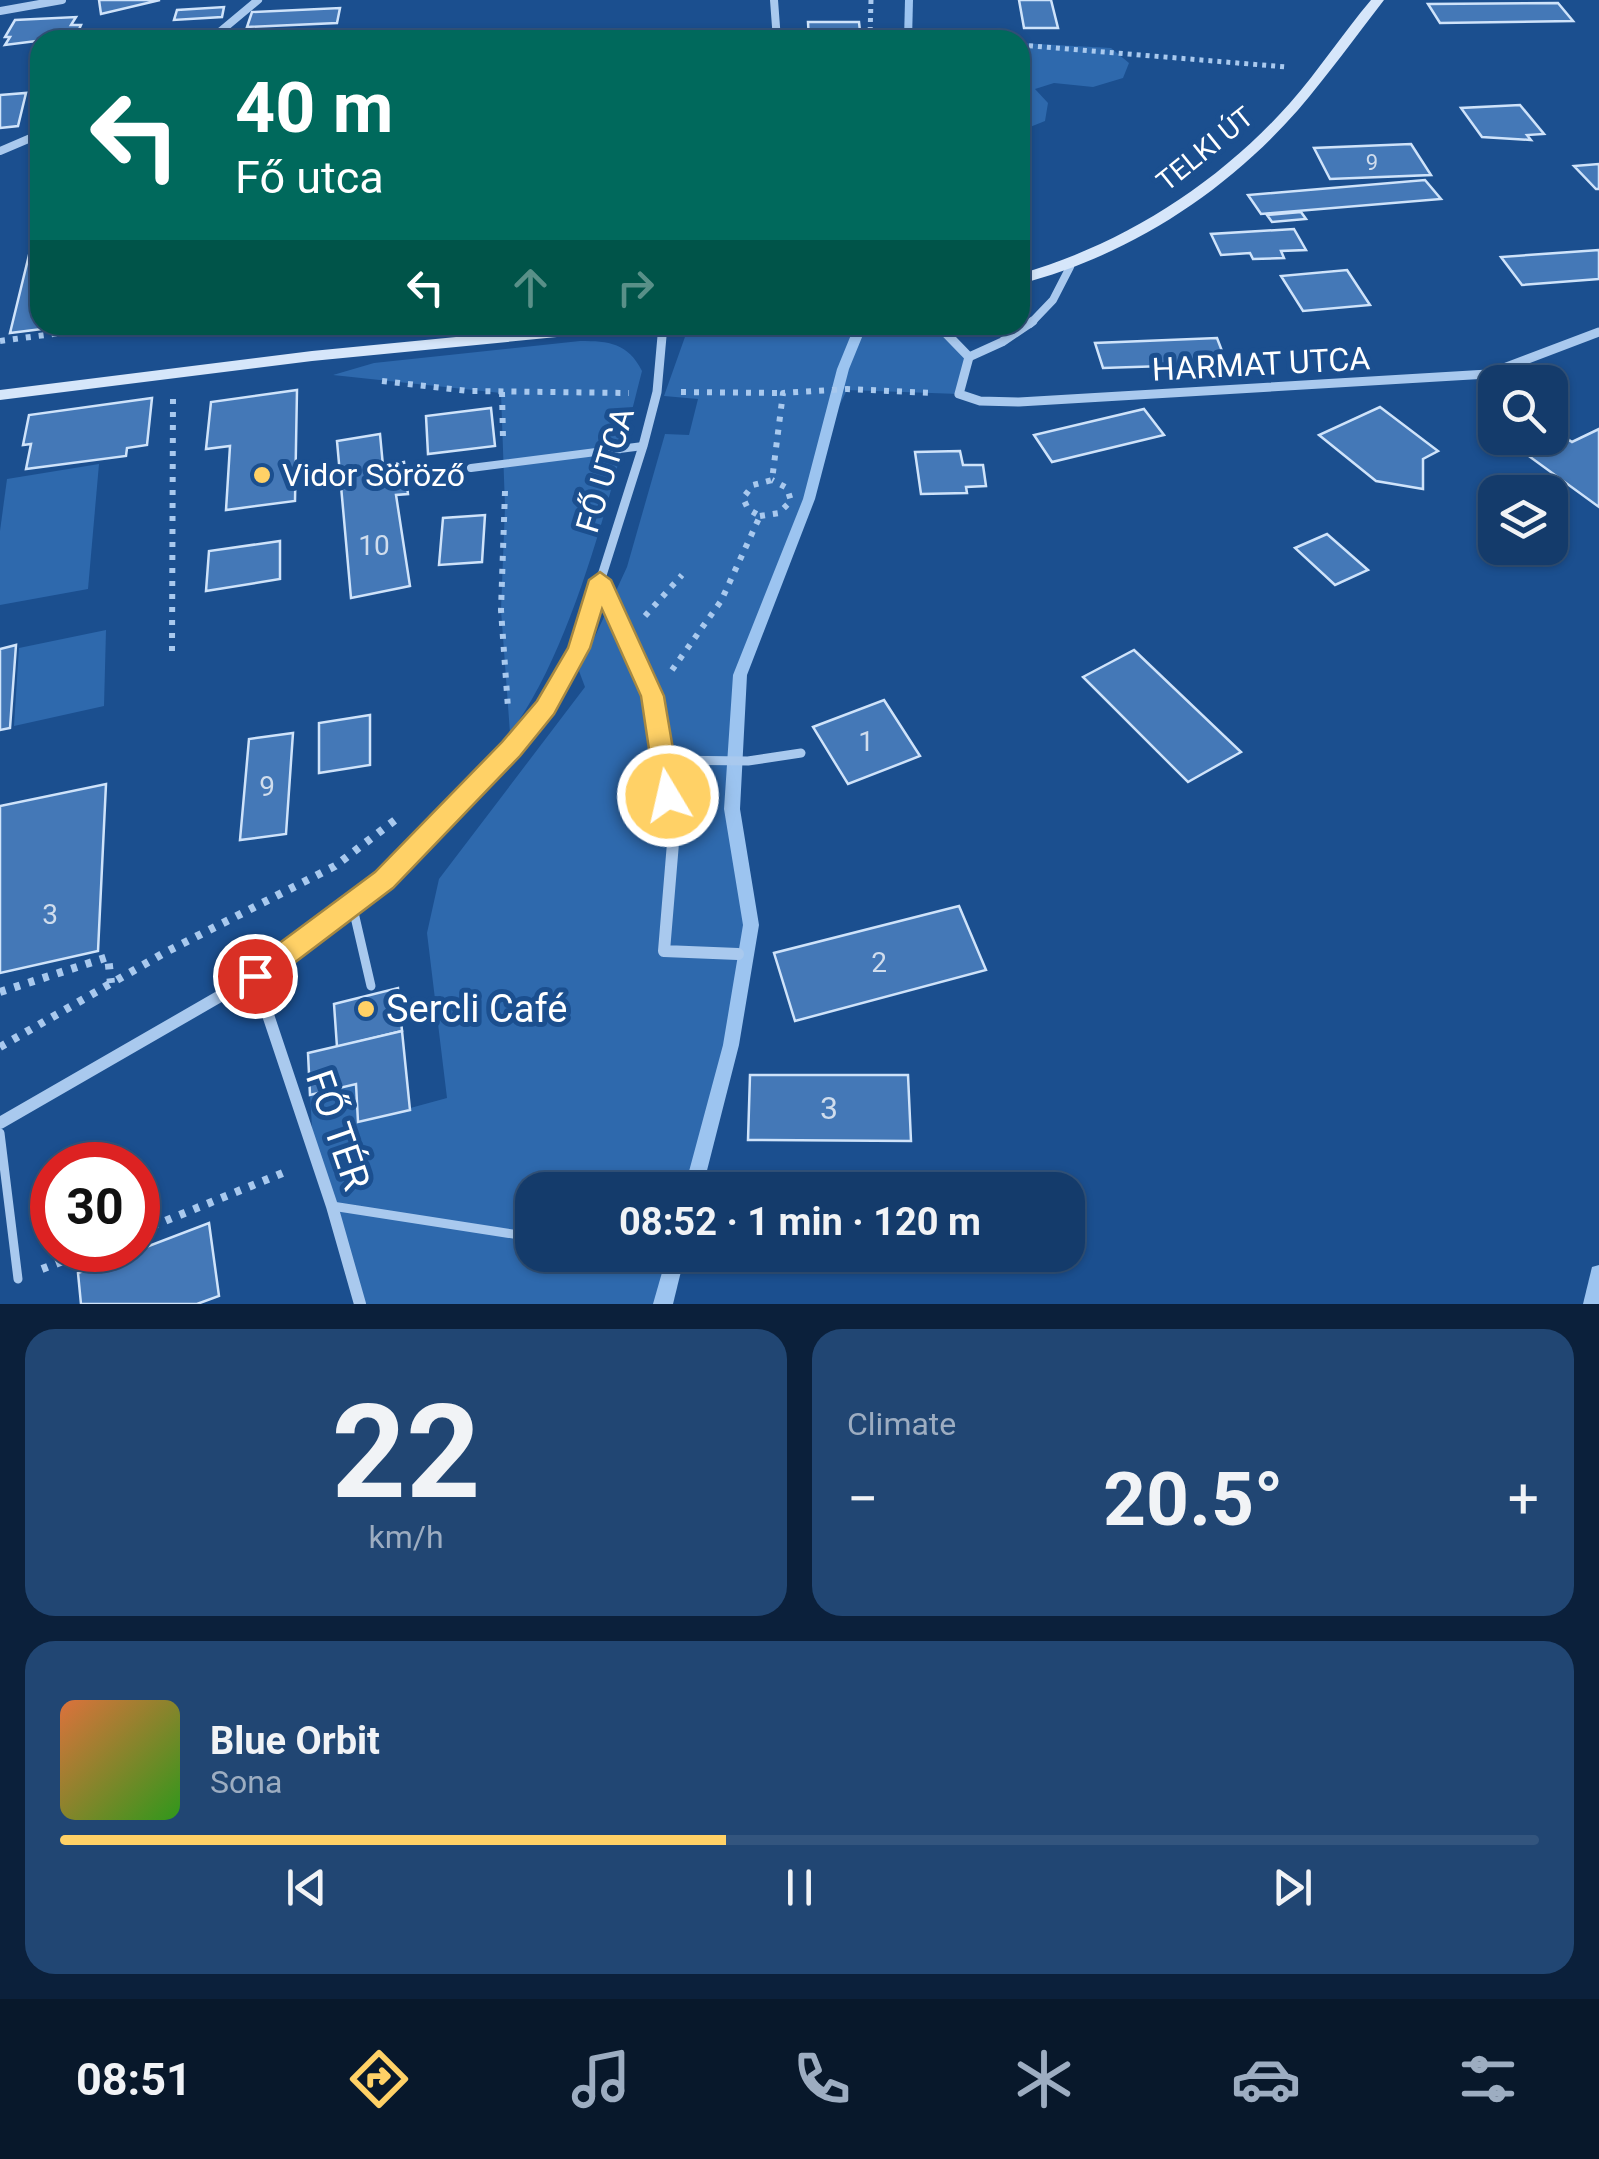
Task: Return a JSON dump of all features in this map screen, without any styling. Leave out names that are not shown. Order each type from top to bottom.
[{"type":"main road","name":"TELKI ÚT","points":[[1030,277],[1070,267],[1128,238],[1214,181],[1282,120],[1378,0]]},
{"type":"main road","points":[[0,396],[312,356],[527,335]]},
{"type":"street","points":[[0,11],[62,0]]},
{"type":"street","points":[[222,30],[258,0]]},
{"type":"street","points":[[774,0],[776,30]]},
{"type":"street","points":[[0,151],[30,138]]},
{"type":"street","points":[[1030,326],[1063,287],[1070,267]]},
{"type":"street","name":"HARMAT UTCA","points":[[959,394],[980,401],[1019,402],[1488,374],[1599,332]]},
{"type":"street","name":"FŐ UTCA","points":[[0,1123],[255,976],[384,880],[546,708],[579,648],[643,446],[657,392],[662,335]]},
{"type":"street","points":[[948,335],[969,357]]},
{"type":"street","points":[[969,357],[1018,335]]},
{"type":"street","points":[[959,394],[969,357]]},
{"type":"street","points":[[600,580],[652,696],[664,760],[674,831],[664,951],[738,954]]},
{"type":"street","name":"FŐ TÉR","points":[[255,976],[332,1206],[360,1304]]},
{"type":"lane","points":[[471,468],[643,446]]},
{"type":"lane","points":[[664,760],[748,761],[802,753]]},
{"type":"lane","points":[[352,904],[371,986]]},
{"type":"lane","points":[[0,1133],[18,1278]]},
{"type":"lane","points":[[332,1206],[515,1235]]},
{"type":"path","points":[[870,30],[871,0]]},
{"type":"path","points":[[1030,46],[1286,67]]},
{"type":"path","points":[[0,341],[45,335]]},
{"type":"path","points":[[172,651],[173,374]]},
{"type":"path","points":[[372,380],[502,392],[847,390],[959,394]]},
{"type":"path","points":[[502,392],[501,610],[511,749]]},
{"type":"path","points":[[173,397],[189,393]]},
{"type":"path","points":[[772,480],[782,393]]},
{"type":"path","points":[[772,480],[787,488],[790,501],[780,513],[760,516],[748,509],[743,498],[752,485],[772,480]]},
{"type":"path","points":[[652,696],[721,601],[760,516]]},
{"type":"path","points":[[624,639],[682,575]]},
{"type":"path","points":[[0,1047],[334,866],[413,806]]},
{"type":"path","points":[[0,992],[108,958],[111,984]]},
{"type":"path","points":[[160,1223],[314,1160]]},
{"type":"shaded area","points":[[1030,44],[1111,48],[1129,63],[1123,78],[1093,87],[1054,83],[1035,89],[1048,103],[1045,121],[1030,127]]},
{"type":"shaded area","points":[[686,335],[948,335],[969,357],[959,394],[847,390],[827,430],[809,499],[740,675],[732,809],[751,925],[731,1045],[698,1172],[515,1172],[515,1272],[671,1272],[663,1304],[360,1304],[314,1160],[310,1095],[356,1084],[359,1122],[447,1098],[427,933],[439,879],[585,687],[579,671],[627,567],[665,434],[689,435],[698,399],[664,396]]},
{"type":"shaded area","points":[[580,341],[624,349],[642,371],[606,509],[573,609],[533,697],[510,733],[501,610],[505,507],[501,393],[333,375],[374,363]]},
{"type":"shaded area","points":[[99,464],[88,589],[0,605],[0,531],[7,479]]},
{"type":"shaded area","points":[[106,630],[104,706],[14,726],[19,648]]},
{"type":"building","points":[[99,0],[160,0],[101,14]]},
{"type":"building","points":[[1019,0],[1051,0],[1058,28],[1024,28]]},
{"type":"building","points":[[1558,3],[1573,21],[1440,23],[1428,4]]},
{"type":"building","points":[[224,7],[222,17],[174,20],[177,10]]},
{"type":"building","points":[[340,8],[337,23],[247,27],[252,12]]},
{"type":"building","points":[[76,17],[71,25],[81,25],[79,30],[30,30],[30,42],[5,45],[15,20]]},
{"type":"building","points":[[808,22],[859,22],[860,30],[808,30]]},
{"type":"building","points":[[26,93],[18,126],[0,128],[0,95]]},
{"type":"building","points":[[1520,105],[1544,134],[1527,135],[1531,140],[1482,137],[1461,108]]},
{"type":"building","points":[[1411,144],[1431,175],[1330,179],[1314,148]]},
{"type":"building","points":[[1599,164],[1599,189],[1596,189],[1574,166]]},
{"type":"building","points":[[1425,180],[1441,199],[1261,214],[1248,195]]},
{"type":"building","points":[[1301,212],[1306,219],[1272,222],[1267,215]]},
{"type":"building","points":[[1294,229],[1306,250],[1281,251],[1284,258],[1253,259],[1250,253],[1221,255],[1211,234]]},
{"type":"building","points":[[1599,250],[1599,279],[1522,285],[1501,257]]},
{"type":"building","points":[[29,255],[30,330],[10,333]]},
{"type":"building","points":[[1347,270],[1370,305],[1303,311],[1281,276]]},
{"type":"building","points":[[1217,338],[1227,364],[1103,368],[1095,343]]},
{"type":"building","name":"Vidor Söröző","points":[[297,390],[295,501],[226,510],[230,446],[206,449],[211,402]]},
{"type":"building","points":[[152,398],[147,445],[127,448],[126,456],[26,469],[31,444],[23,445],[29,415]]},
{"type":"building","points":[[1380,407],[1438,451],[1423,459],[1423,489],[1376,481],[1319,435]]},
{"type":"building","points":[[491,408],[495,446],[428,454],[426,416]]},
{"type":"building","points":[[1144,409],[1164,435],[1052,462],[1034,435]]},
{"type":"building","points":[[1599,429],[1599,507],[1568,484],[1568,475],[1555,475],[1527,455],[1568,455],[1568,439],[1572,442]]},
{"type":"building","points":[[380,434],[383,466],[404,462],[408,494],[396,495],[410,586],[351,598],[337,441]]},
{"type":"building","points":[[960,451],[963,465],[983,465],[986,486],[966,487],[967,493],[921,494],[915,452]]},
{"type":"building","points":[[485,515],[482,562],[439,565],[443,518]]},
{"type":"building","points":[[1327,534],[1368,570],[1335,585],[1295,548]]},
{"type":"building","points":[[280,541],[280,579],[206,591],[209,551]]},
{"type":"building","points":[[16,645],[10,728],[0,730],[0,649]]},
{"type":"building","points":[[1134,650],[1241,752],[1188,782],[1083,677]]},
{"type":"building","points":[[884,700],[920,756],[848,784],[813,727]]},
{"type":"building","points":[[370,715],[370,765],[319,773],[319,723]]},
{"type":"building","points":[[293,733],[286,834],[240,840],[249,739]]},
{"type":"building","points":[[106,784],[98,951],[0,973],[0,806]]},
{"type":"building","points":[[959,906],[986,970],[795,1021],[774,953]]},
{"type":"building","points":[[398,988],[402,1031],[337,1047],[334,1004]]},
{"type":"building","points":[[402,1031],[410,1110],[358,1122],[356,1084],[310,1095],[308,1053]]},
{"type":"building","points":[[750,1075],[908,1075],[911,1141],[748,1140]]},
{"type":"building","points":[[209,1223],[219,1296],[197,1304],[81,1304],[78,1273],[160,1272],[160,1242]]},
{"type":"waterway","points":[[908,30],[909,0]]},
{"type":"waterway","points":[[698,1172],[731,1045],[751,925],[732,809],[740,675],[809,499],[843,369],[857,335]]},
{"type":"waterway","points":[[663,1304],[671,1272]]},
{"type":"waterway","points":[[1593,1304],[1599,1274]]},
{"type":"place","name":"Vidor Söröző","points":[[262,475]]},
{"type":"place","name":"Sercli Café","points":[[366,1009]]},
{"type":"route","points":[[255,976],[384,880],[511,749],[546,708],[579,648],[600,580],[652,696],[668,796]]}]
